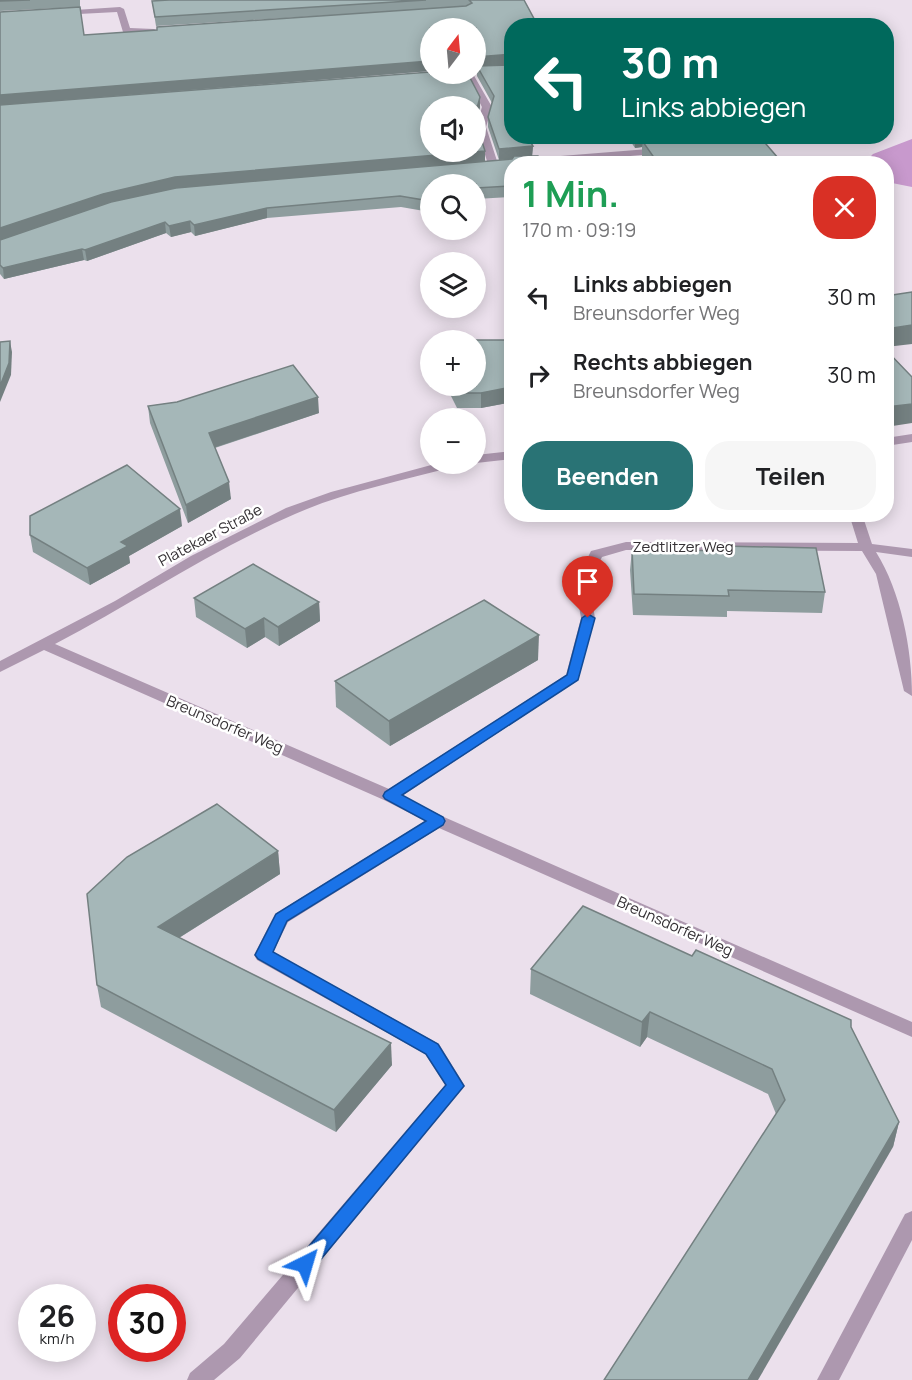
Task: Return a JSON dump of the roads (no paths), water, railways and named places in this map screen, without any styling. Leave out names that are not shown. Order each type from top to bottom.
[{"type":"street","points":[[55,13],[120,9],[126,30],[144,33],[168,31]]},
{"type":"street","points":[[474,84],[487,107],[481,126],[504,163],[482,166]]},
{"type":"street","points":[[594,156],[672,150]]},
{"type":"street","points":[[894,441],[912,438]]},
{"type":"street","points":[[486,458],[504,456]]},
{"type":"street","name":"Platekaer Straße","points":[[0,667],[45,645],[196,559],[291,511],[336,495],[420,472]]},
{"type":"street","points":[[858,522],[866,547],[883,574],[911,682]]},
{"type":"street","name":"Zedtlitzer Weg","points":[[390,796],[573,677],[588,618],[582,584],[596,554],[626,546],[866,547],[912,553]]},
{"type":"street","name":"Breunsdorfer Weg","points":[[45,645],[390,796],[438,821],[912,1030]]},
{"type":"street","points":[[198,1380],[232,1351],[456,1086],[432,1049],[263,955],[281,918],[438,821]]},
{"type":"street","points":[[828,1380],[912,1220]]}]
